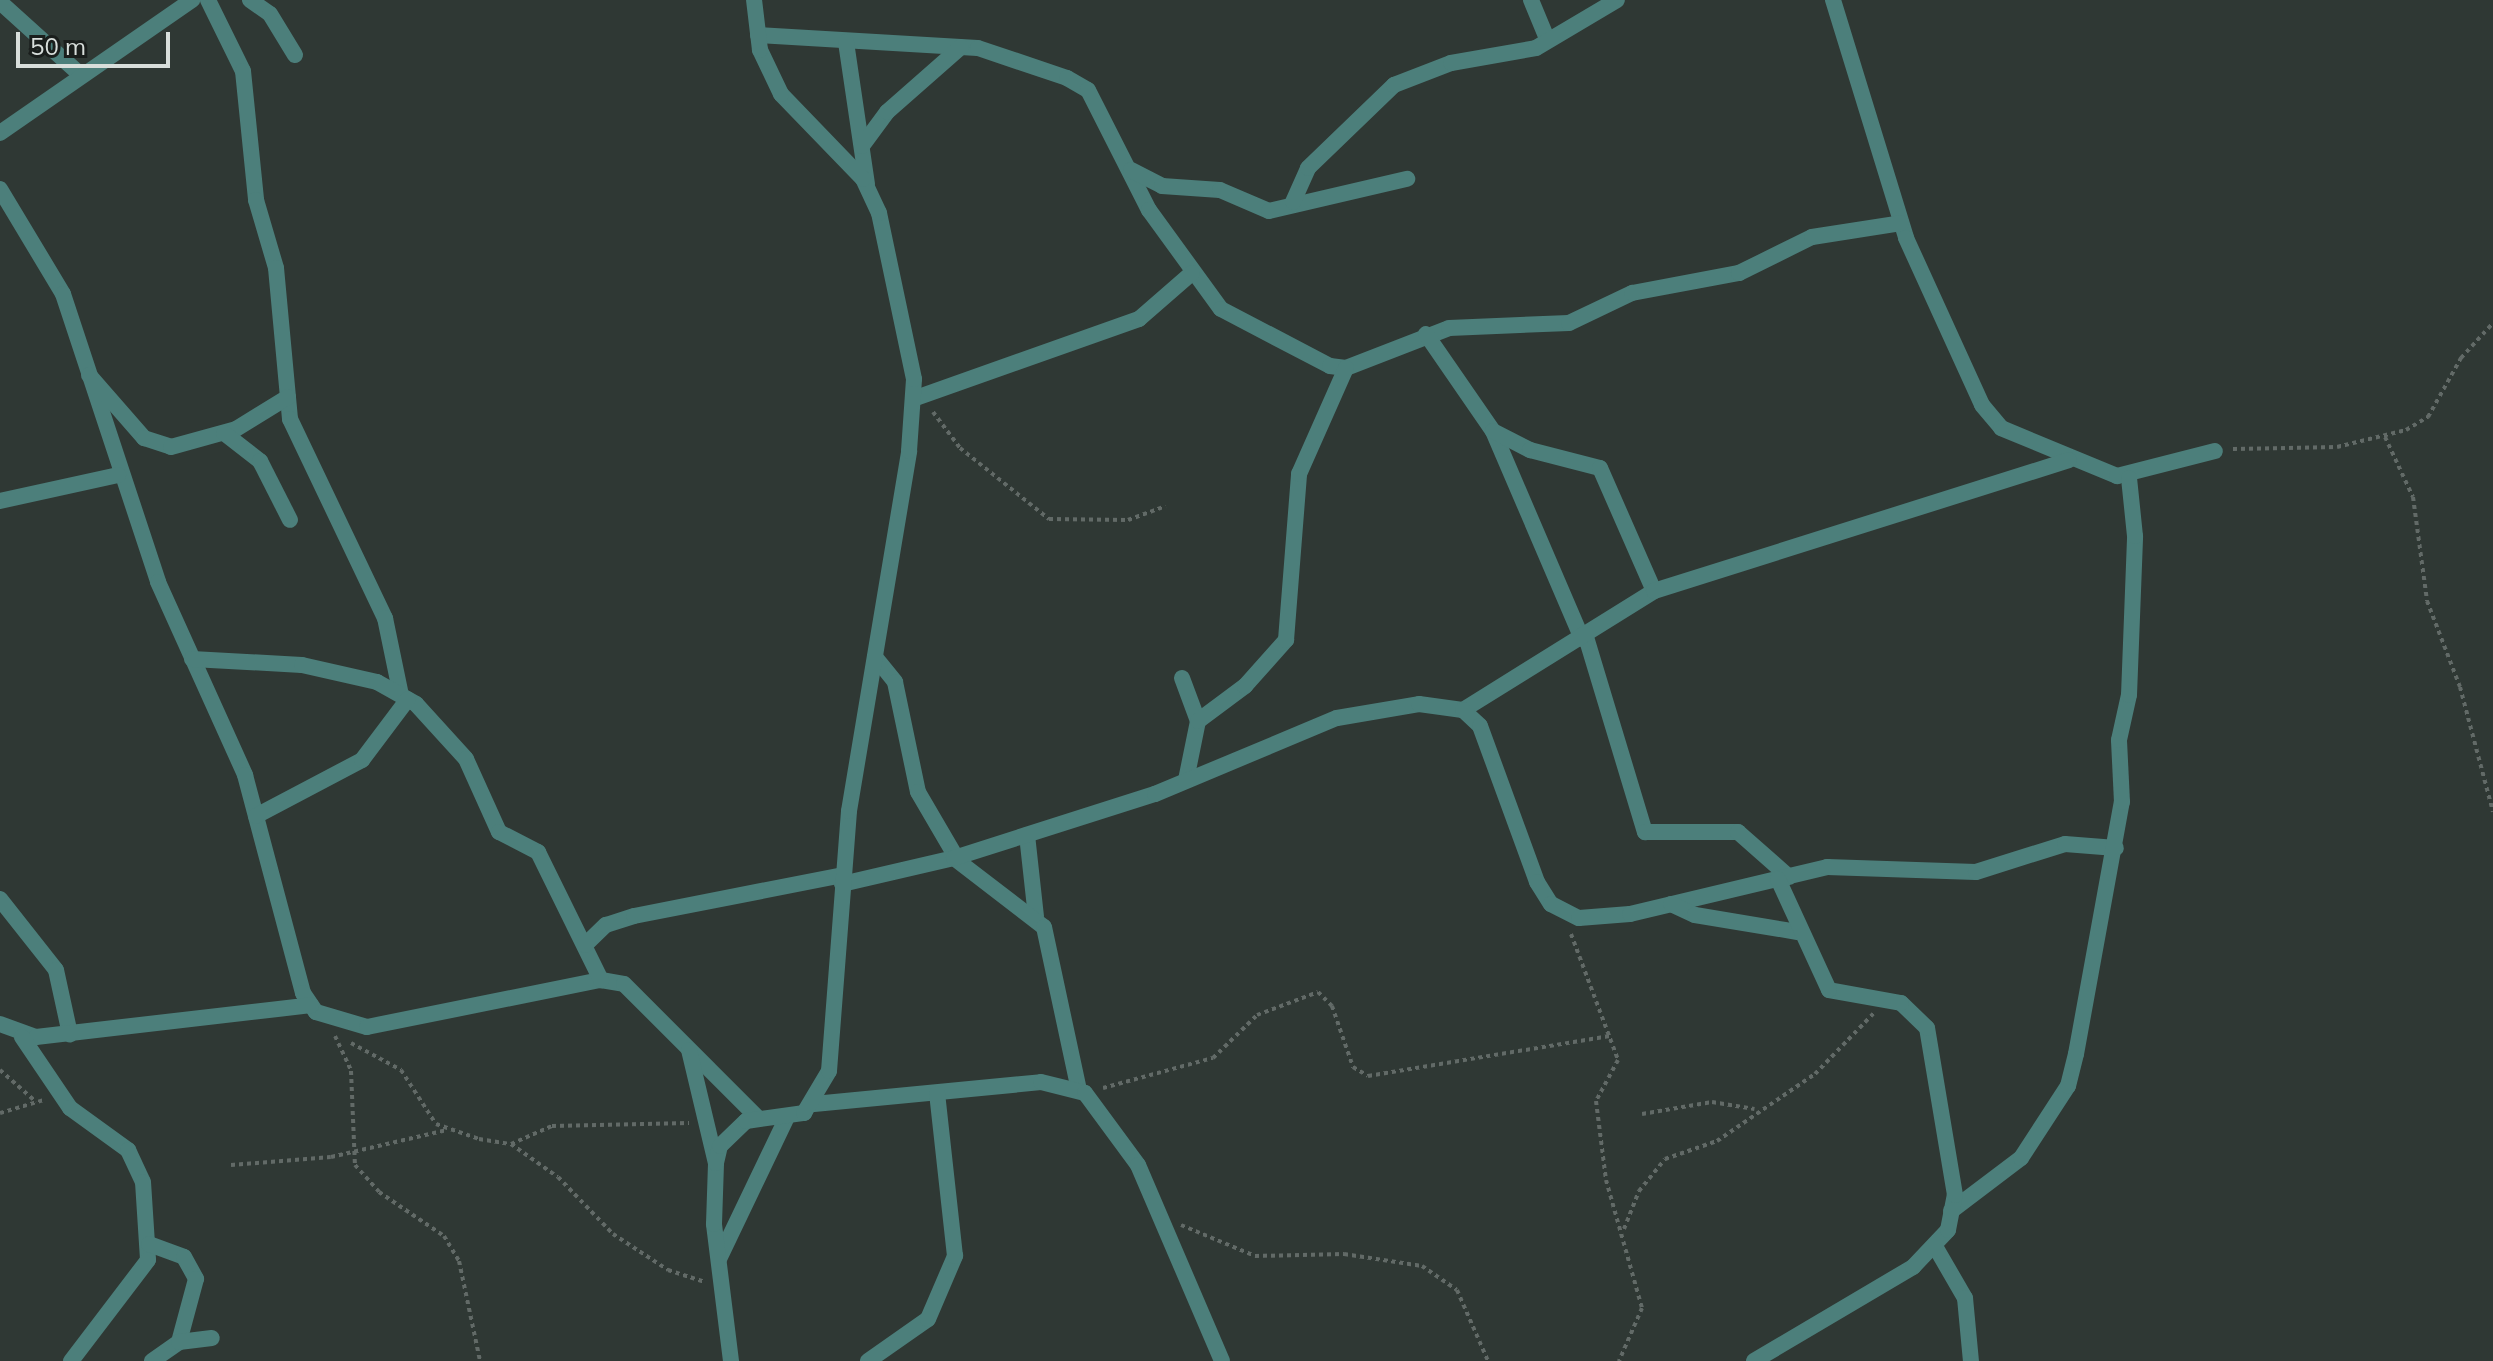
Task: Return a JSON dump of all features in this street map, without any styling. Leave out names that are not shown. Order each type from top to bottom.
[{"type":"street","points":[[0,133],[192,0]]},
{"type":"street","points":[[208,0],[243,71],[256,200],[276,268],[288,397],[336,525],[385,618],[404,697],[362,760],[256,816]]},
{"type":"street","points":[[250,0],[270,14],[295,55]]},
{"type":"street","points":[[754,0],[758,35],[781,94],[867,186]]},
{"type":"street","points":[[1531,0],[1548,41]]},
{"type":"street","points":[[1293,202],[1316,159],[1394,85],[1548,41],[1617,0]]},
{"type":"street","points":[[1833,0],[1901,223],[1982,405],[2022,442],[2129,478],[2215,451]]},
{"type":"street","points":[[0,2],[82,76]]},
{"type":"street","points":[[758,35],[961,47],[1014,58],[1088,90],[1192,273],[1221,309],[1346,368]]},
{"type":"street","points":[[814,1104],[829,1071],[842,879],[918,397],[891,248],[867,186],[846,42]]},
{"type":"street","points":[[862,146],[887,112],[961,47]]},
{"type":"street","points":[[1131,170],[1162,186],[1220,190],[1255,208],[1365,194],[1407,179]]},
{"type":"street","points":[[0,189],[7,219],[63,294],[118,475],[256,816],[311,1005],[331,1027],[367,1027],[601,980],[638,993],[758,1118]]},
{"type":"street","points":[[1198,721],[1245,686],[1286,640],[1299,474],[1346,368],[1426,334],[1569,323],[1632,293],[1739,273],[1785,245],[1901,223]]},
{"type":"street","points":[[918,397],[1139,319],[1192,273]]},
{"type":"street","points":[[1426,334],[1493,431],[1584,638],[1645,832],[1738,832],[1784,878],[1798,932],[1829,990],[1881,996],[1918,1012],[1927,1028],[1946,1115],[1951,1211],[1936,1248],[1850,1309],[1754,1361]]},
{"type":"street","points":[[85,371],[155,445],[224,433],[288,397]]},
{"type":"street","points":[[1493,431],[1530,450],[1600,468],[1654,591]]},
{"type":"street","points":[[224,433],[260,461],[290,520]]},
{"type":"street","points":[[585,945],[606,925],[634,916],[955,857],[1186,780],[1337,718],[1419,704],[1463,710],[1584,638],[1654,591],[2069,460]]},
{"type":"street","points":[[0,501],[118,475]]},
{"type":"street","points":[[1951,1211],[2021,1158],[2068,1086],[2116,848],[2135,536],[2129,478]]},
{"type":"street","points":[[875,657],[895,682],[918,792],[955,857],[1036,917],[1048,935],[1052,986],[1071,1030],[1082,1091],[1114,1126],[1164,1219],[1222,1361]]},
{"type":"street","points":[[192,659],[302,665],[377,682],[404,697],[447,730],[483,787],[499,832],[538,852],[601,980]]},
{"type":"street","points":[[1182,678],[1198,721],[1186,780]]},
{"type":"street","points":[[1463,710],[1490,745],[1537,882],[1564,913],[1596,917],[1867,863],[1976,872],[2065,844],[2116,848]]},
{"type":"street","points":[[1027,835],[1036,917]]},
{"type":"street","points":[[0,899],[56,970],[70,1034]]},
{"type":"street","points":[[1671,904],[1695,915],[1798,932]]},
{"type":"street","points":[[22,1037],[311,1005]]},
{"type":"street","points":[[0,1024],[22,1037],[61,1096],[128,1150],[143,1182],[148,1260],[112,1316],[72,1361]]},
{"type":"street","points":[[689,1048],[701,1121],[716,1163],[718,1260],[731,1361]]},
{"type":"street","points":[[716,1163],[731,1131],[758,1118],[787,1117],[814,1104],[1041,1082],[1082,1091]]},
{"type":"street","points":[[868,1361],[928,1319],[955,1256],[937,1094]]},
{"type":"street","points":[[718,1260],[787,1117]]},
{"type":"street","points":[[149,1244],[184,1257],[196,1279],[179,1342]]},
{"type":"street","points":[[1936,1248],[1965,1298],[1971,1361]]},
{"type":"street","points":[[152,1361],[179,1342],[212,1338]]},
{"type":"path","points":[[2215,451],[2337,447],[2385,437],[2428,417],[2461,358],[2493,323]]},
{"type":"path","points":[[918,397],[960,448],[1049,519],[1128,520],[1166,506]]},
{"type":"path","points":[[2385,437],[2413,497],[2427,601],[2460,687],[2493,812]]},
{"type":"path","points":[[1564,913],[1610,1036],[1618,1069],[1596,1101],[1606,1180],[1642,1308],[1619,1361]]},
{"type":"path","points":[[1082,1091],[1213,1058],[1257,1015],[1318,992],[1332,1006],[1353,1067],[1368,1076],[1610,1036]]},
{"type":"path","points":[[1623,1232],[1639,1191],[1665,1159],[1717,1141],[1756,1109],[1846,1047],[1881,996]]},
{"type":"path","points":[[331,1027],[401,1070],[426,1114],[449,1130],[511,1144],[558,1177],[613,1234],[668,1270],[722,1290]]},
{"type":"path","points":[[331,1027],[351,1071],[350,1151],[379,1192],[444,1236],[459,1261],[480,1361]]},
{"type":"path","points":[[0,1070],[36,1102]]},
{"type":"path","points":[[0,1113],[61,1096]]},
{"type":"path","points":[[1642,1114],[1712,1102],[1756,1109]]},
{"type":"path","points":[[511,1144],[552,1126],[701,1121]]},
{"type":"path","points":[[231,1165],[350,1151],[449,1130]]},
{"type":"path","points":[[1164,1219],[1255,1256],[1344,1254],[1422,1266],[1457,1290],[1488,1361]]}]
